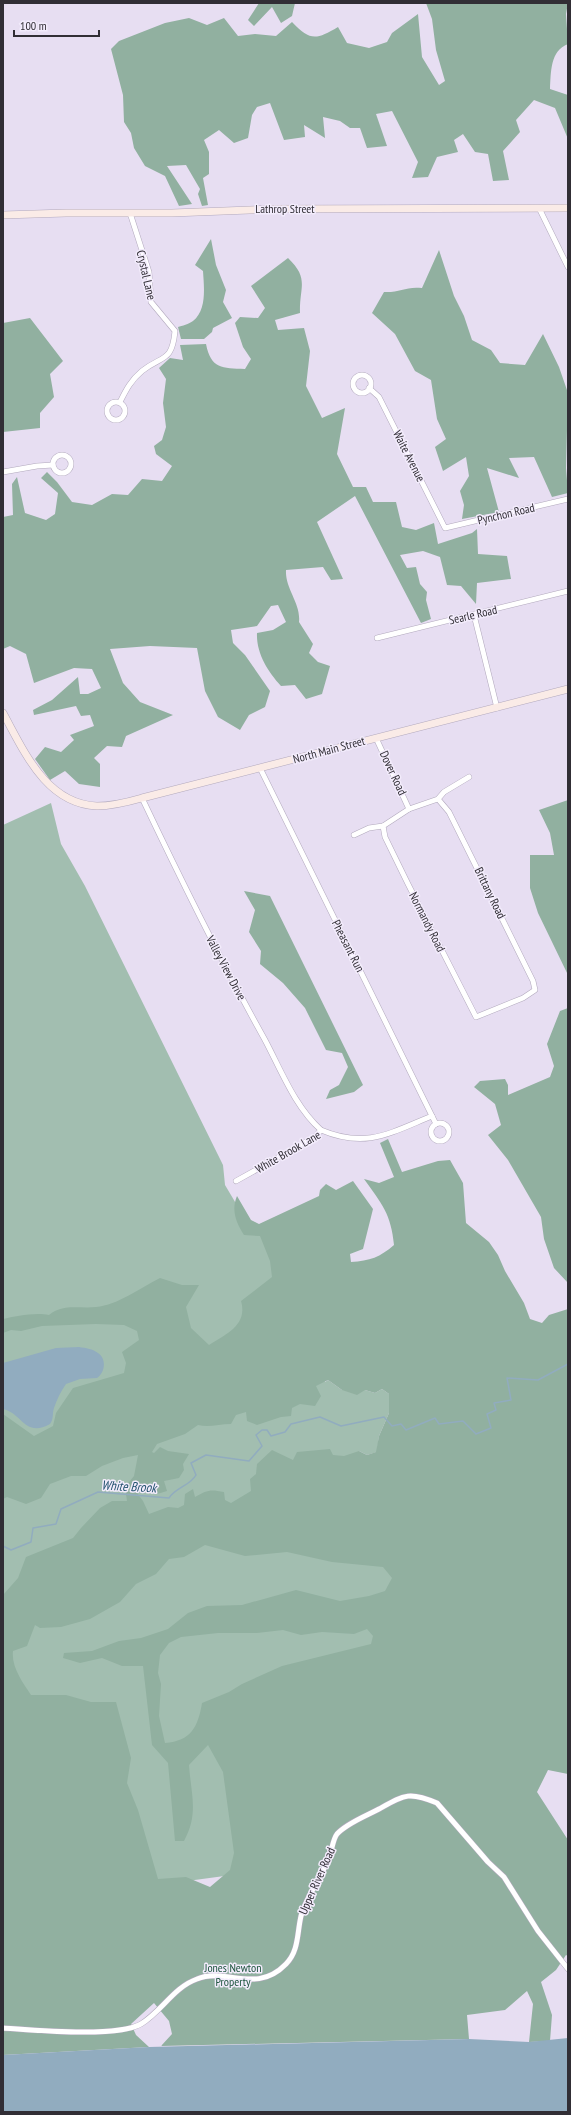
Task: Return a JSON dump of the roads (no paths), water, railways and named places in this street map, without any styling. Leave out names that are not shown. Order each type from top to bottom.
[{"type":"street","points":[[539,208],[568,267]]},
{"type":"street","name":"Lathrop Street","points":[[3,215],[273,209],[568,208]]},
{"type":"street","name":"Crystal Lane","points":[[120,402],[129,383],[142,371],[167,356],[174,346],[175,331],[151,302],[148,272],[130,213]]},
{"type":"street","name":"Waite Avenue","points":[[369,388],[382,403],[445,528]]},
{"type":"street","points":[[3,472],[53,465]]},
{"type":"street","name":"Pynchon Road","points":[[445,528],[568,499]]},
{"type":"street","name":"Searle Road","points":[[377,638],[568,591]]},
{"type":"street","points":[[474,615],[497,708]]},
{"type":"street","name":"North Main Street","points":[[3,713],[28,758],[45,780],[67,797],[88,805],[109,805],[142,798],[568,689]]},
{"type":"street","name":"Dover Road","points":[[376,738],[410,809]]},
{"type":"street","name":"Pheasant Run","points":[[260,768],[436,1124]]},
{"type":"street","points":[[354,835],[369,828],[383,826],[410,809],[438,799],[444,792],[469,777]]},
{"type":"street","name":"Valley View Drive","points":[[142,798],[197,914],[245,1004],[295,1096],[306,1114],[321,1130]]},
{"type":"street","name":"Brittany Road","points":[[438,799],[449,812],[528,969],[535,987],[535,991],[523,998],[476,1017]]},
{"type":"street","name":"Normandy Road","points":[[383,826],[385,837],[476,1017]]},
{"type":"street","name":"White Brook Lane","points":[[236,1182],[312,1139],[321,1130],[352,1140],[367,1139],[385,1134],[432,1116]]},
{"type":"street","name":"Upper River Road","points":[[3,2028],[46,2032],[82,2032],[132,2027],[150,2018],[185,1986],[197,1978],[208,1976],[253,1980],[271,1976],[286,1964],[295,1953],[303,1910],[310,1891],[325,1869],[337,1834],[353,1823],[403,1795],[427,1798],[437,1803],[483,1856],[504,1877],[524,1906],[538,1931],[568,1969]]},
{"type":"water","points":[[79,1347],[92,1350],[101,1356],[104,1362],[102,1373],[97,1378],[80,1379],[66,1384],[56,1401],[50,1424],[42,1428],[35,1428],[24,1423],[9,1411],[3,1409],[3,1363],[56,1348]]},
{"type":"water","points":[[568,2038],[568,2112],[3,2112],[3,2055],[149,2047],[469,2039],[529,2042]]},
{"type":"waterway","name":"White Brook","points":[[3,1546],[11,1550],[31,1542],[33,1528],[56,1524],[61,1509],[98,1492],[169,1498],[175,1491],[190,1482],[196,1475],[191,1463],[206,1455],[249,1461],[262,1446],[256,1435],[262,1430],[267,1430],[271,1436],[285,1432],[291,1424],[320,1417],[341,1426],[384,1417],[392,1426],[401,1424],[406,1430],[435,1418],[439,1424],[463,1421],[476,1434],[491,1428],[487,1414],[496,1410],[494,1403],[511,1400],[507,1378],[538,1380],[568,1364]]},
{"type":"park label","name":"Jones Newton Property","points":[[233,1975]]}]
